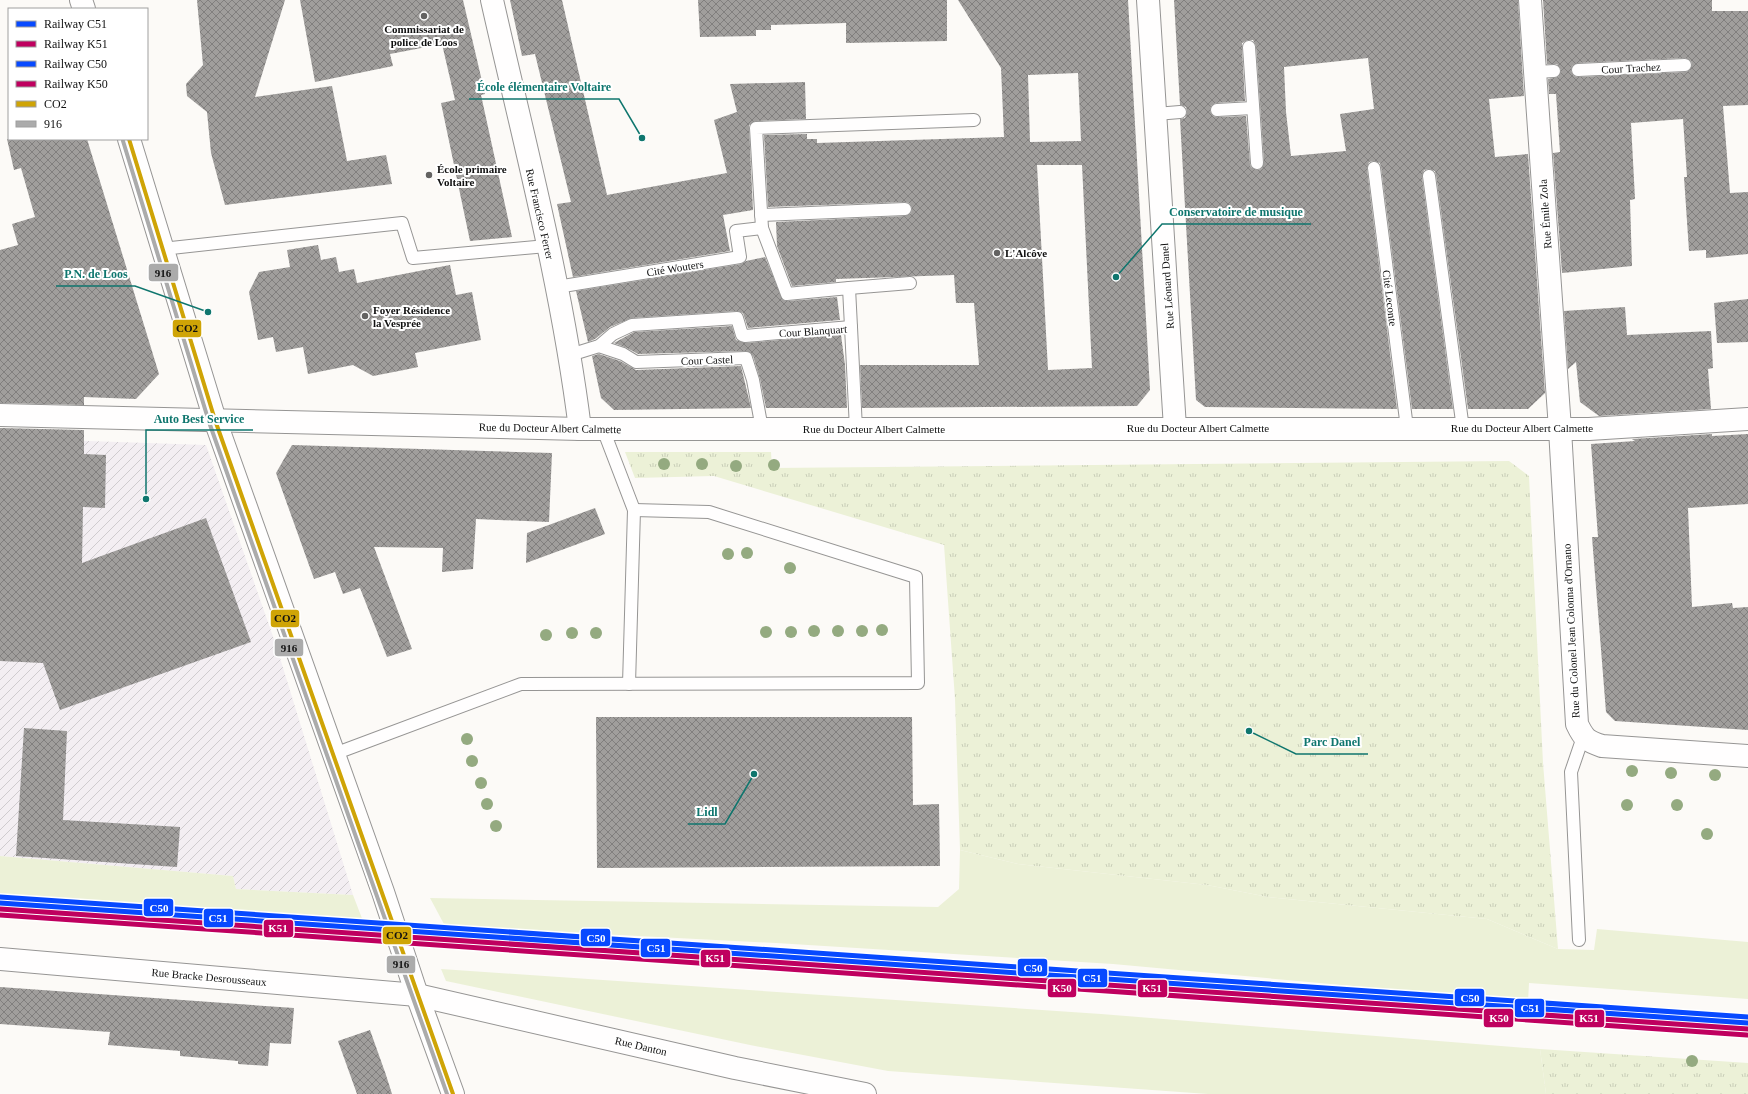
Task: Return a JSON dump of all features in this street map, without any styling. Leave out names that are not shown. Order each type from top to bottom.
[{"type":"street","name":"Rue Francisco Ferrer","points":[[492,0],[557,287],[570,355],[580,429]]},
{"type":"street","name":"Rue Léonard Danel","points":[[1148,0],[1175,428]]},
{"type":"street","name":"Rue Émile Zola","points":[[1530,0],[1545,72],[1560,429]]},
{"type":"street","points":[[129,140],[215,420],[453,1094]]},
{"type":"street","name":"Rue du Docteur Albert Calmette","points":[[0,415],[580,429],[1589,429],[1748,419]]},
{"type":"street","name":"Rue du Colonel Jean Colonna d'Ornano","points":[[1560,429],[1575,714],[1577,724],[1583,737]]},
{"type":"street","points":[[1583,737],[1602,746],[1748,756]]},
{"type":"street","name":"Rue Bracke Desrousseaux","points":[[0,959],[417,995]]},
{"type":"street","name":"Rue Danton","points":[[417,995],[735,1068],[865,1094]]},
{"type":"lane","points":[[1249,47],[1257,163]]},
{"type":"lane","name":"Cour Trachez","points":[[1578,70],[1685,65]]},
{"type":"lane","points":[[1217,110],[1253,108]]},
{"type":"lane","points":[[1156,114],[1180,112]]},
{"type":"lane","points":[[910,283],[787,294],[762,228],[756,128],[974,120]]},
{"type":"lane","name":"Cité Leconte","points":[[1374,168],[1407,428]]},
{"type":"lane","points":[[1429,176],[1464,429]]},
{"type":"lane","points":[[761,215],[905,209]]},
{"type":"lane","points":[[162,249],[402,223],[413,258],[547,246]]},
{"type":"lane","name":"Cité Wouters","points":[[557,287],[740,257],[736,231],[762,228]]},
{"type":"lane","points":[[849,288],[851,327]]},
{"type":"lane","name":"Cour Blanquart","points":[[599,346],[613,334],[632,326],[730,318],[737,318],[742,335],[745,336],[851,327],[856,429]]},
{"type":"lane","points":[[570,355],[599,346]]},
{"type":"lane","name":"Cour Castel","points":[[599,346],[623,354],[636,362],[746,358],[753,380],[762,429]]},
{"type":"lane","points":[[603,429],[634,510],[629,684]]},
{"type":"lane","points":[[334,754],[521,684],[918,683],[916,577],[709,512],[634,510]]},
{"type":"lane","points":[[1579,940],[1571,772],[1583,737]]},
{"type":"shaded area","points":[[0,438],[206,445],[276,645],[353,895],[236,889],[233,876],[0,856]]},
{"type":"green space","points":[[625,452],[771,452],[772,468],[1509,461],[1529,476],[1543,763],[1558,949],[1487,919],[1268,897],[1207,885],[1018,864],[960,850],[955,699],[944,545],[714,476],[635,478]]},
{"type":"green space","points":[[960,850],[1018,864],[1207,885],[1268,897],[1487,919],[1558,949],[1594,950],[1597,929],[1748,942],[1748,999],[1529,983],[1528,1002],[1113,964],[776,943],[445,926],[430,898],[938,907],[959,889]]},
{"type":"green space","points":[[0,856],[233,876],[236,889],[353,895],[363,921],[0,895]]},
{"type":"green space","points":[[441,969],[1101,1014],[1540,1049],[1546,1094],[1208,1094],[888,1071],[750,1045],[446,981]]},
{"type":"green space","points":[[1540,1049],[1748,1063],[1748,1094],[1546,1094]]},
{"type":"building","points":[[197,0],[285,0],[255,97],[332,86],[347,161],[386,155],[392,184],[225,205],[211,153],[207,112],[187,96],[186,84],[203,65]]},
{"type":"building","points":[[300,0],[463,0],[485,94],[481,95],[512,237],[470,241],[441,103],[455,100],[442,44],[390,54],[393,66],[315,82]]},
{"type":"building","points":[[510,0],[562,0],[607,195],[727,173],[714,120],[737,112],[730,84],[805,82],[806,119],[756,121],[749,125],[753,210],[723,215],[730,251],[573,277],[557,204],[571,202],[535,54],[522,56]]},
{"type":"building","points":[[698,0],[947,0],[947,41],[846,43],[846,23],[771,25],[771,30],[756,30],[756,36],[700,37]]},
{"type":"building","points":[[958,0],[1128,0],[1150,390],[1137,406],[862,408],[860,365],[979,365],[974,303],[956,303],[954,275],[836,279],[836,282],[792,286],[777,246],[776,222],[905,216],[911,213],[912,208],[909,203],[905,202],[768,207],[764,135],[807,134],[807,139],[817,139],[817,143],[1004,137],[1001,68]],"holes":[[[1078,73],[1081,141],[1030,142],[1028,75]],[[1037,165],[1082,165],[1092,368],[1048,370]]]},
{"type":"building","points":[[1174,0],[1518,0],[1524,96],[1489,99],[1495,157],[1528,154],[1545,393],[1528,409],[1468,409],[1436,175],[1435,171],[1428,169],[1424,170],[1422,177],[1453,409],[1412,409],[1381,167],[1380,163],[1373,161],[1369,162],[1367,169],[1397,409],[1205,407],[1196,400],[1180,119],[1185,118],[1187,112],[1186,107],[1180,105]],"holes":[[[1248,40],[1253,40],[1256,46],[1264,162],[1261,169],[1257,170],[1251,167],[1250,164],[1246,116],[1217,117],[1213,116],[1210,111],[1211,106],[1216,103],[1245,101],[1242,43]],[[1368,58],[1374,109],[1340,114],[1346,151],[1291,156],[1286,112],[1284,67]]]},
{"type":"building","points":[[1543,0],[1712,0],[1712,11],[1748,11],[1748,105],[1723,106],[1730,193],[1748,192],[1748,254],[1706,258],[1706,250],[1689,251],[1684,177],[1687,177],[1683,119],[1631,123],[1635,199],[1630,200],[1632,266],[1562,273],[1553,153],[1560,152],[1556,94],[1549,94],[1548,79],[1558,77],[1561,70],[1557,64],[1547,64]],"holes":[[[1685,58],[1691,61],[1692,65],[1689,71],[1685,72],[1578,77],[1574,76],[1571,71],[1572,66],[1578,63]]]},
{"type":"building","points":[[7,139],[87,140],[159,374],[136,399],[84,397],[84,405],[0,403],[0,250],[18,245],[12,224],[35,217],[21,168],[14,170]]},
{"type":"building","name":"Foyer Résidence la Vesprée","points":[[318,245],[321,260],[336,257],[339,272],[354,269],[357,283],[450,265],[456,295],[472,292],[481,340],[415,353],[418,367],[404,370],[373,376],[353,365],[308,374],[303,347],[276,352],[273,337],[258,340],[249,292],[259,272],[290,267],[287,250]]},
{"type":"building","points":[[765,257],[783,300],[788,301],[837,297],[840,320],[748,328],[743,313],[737,311],[632,318],[610,327],[595,339],[588,342],[576,291],[741,264],[746,261]]},
{"type":"building","points":[[1748,299],[1748,342],[1717,343],[1714,303]]},
{"type":"building","points":[[1625,307],[1627,335],[1711,331],[1713,368],[1708,369],[1711,409],[1599,416],[1580,402],[1576,362],[1568,369],[1564,311]]},
{"type":"building","points":[[732,326],[736,340],[745,343],[841,335],[845,365],[847,408],[766,408],[760,379],[753,356],[746,351],[638,354],[614,343],[634,332]]},
{"type":"building","points":[[599,354],[620,361],[636,370],[741,366],[751,408],[614,410],[601,398],[592,356]]},
{"type":"building","points":[[0,428],[84,430],[84,454],[106,455],[105,508],[83,507],[82,563],[206,518],[251,642],[60,710],[43,663],[0,661]]},
{"type":"building","points":[[1712,434],[1712,436],[1748,434],[1748,504],[1688,508],[1692,607],[1732,603],[1733,608],[1748,607],[1748,730],[1615,721],[1606,712],[1592,537],[1598,537],[1591,444],[1635,441],[1632,439]]},
{"type":"building","points":[[292,445],[552,453],[549,522],[476,519],[473,569],[442,572],[443,548],[374,547],[412,649],[387,657],[360,588],[343,594],[335,572],[314,579],[276,473]]},
{"type":"building","points":[[595,508],[605,534],[526,563],[527,533]]},
{"type":"building","points":[[596,717],[912,717],[913,805],[939,804],[940,866],[597,868]]},
{"type":"building","points":[[24,728],[67,731],[63,820],[180,827],[177,867],[16,856]]},
{"type":"building","points":[[0,987],[294,1008],[291,1044],[270,1043],[268,1066],[238,1064],[238,1061],[180,1056],[180,1051],[108,1045],[110,1032],[0,1024]]},
{"type":"building","points":[[370,1030],[392,1094],[357,1094],[338,1041]]},
{"type":"rail line","name":"C50","points":[[0,897],[1748,1017]]},
{"type":"rail line","name":"C51","points":[[0,903],[1748,1023]]},
{"type":"rail line","name":"K51","points":[[0,909],[1748,1029]]},
{"type":"rail line","name":"K50","points":[[0,915],[1747,1035]]},
{"type":"transit line","name":"CO2","points":[[129,140],[215,420],[453,1094]]},
{"type":"transit line","name":"916","points":[[123,141],[209,422],[447,1094]]},
{"type":"place","name":"Commissariat de police de Loos","points":[[424,16]]},
{"type":"place","name":"École élémentaire Voltaire","points":[[642,138]]},
{"type":"place","name":"École primaire Voltaire","points":[[429,175]]},
{"type":"place","name":"L'Alcôve","points":[[997,253]]},
{"type":"place","name":"Conservatoire de musique","points":[[1116,277]]},
{"type":"place","name":"P.N. de Loos","points":[[208,312]]},
{"type":"place","name":"Foyer Résidence la Vesprée","points":[[365,316]]},
{"type":"place","name":"Auto Best Service","points":[[146,499]]},
{"type":"place","name":"Parc Danel","points":[[1249,731]]},
{"type":"place","name":"Lidl","points":[[754,774]]}]
